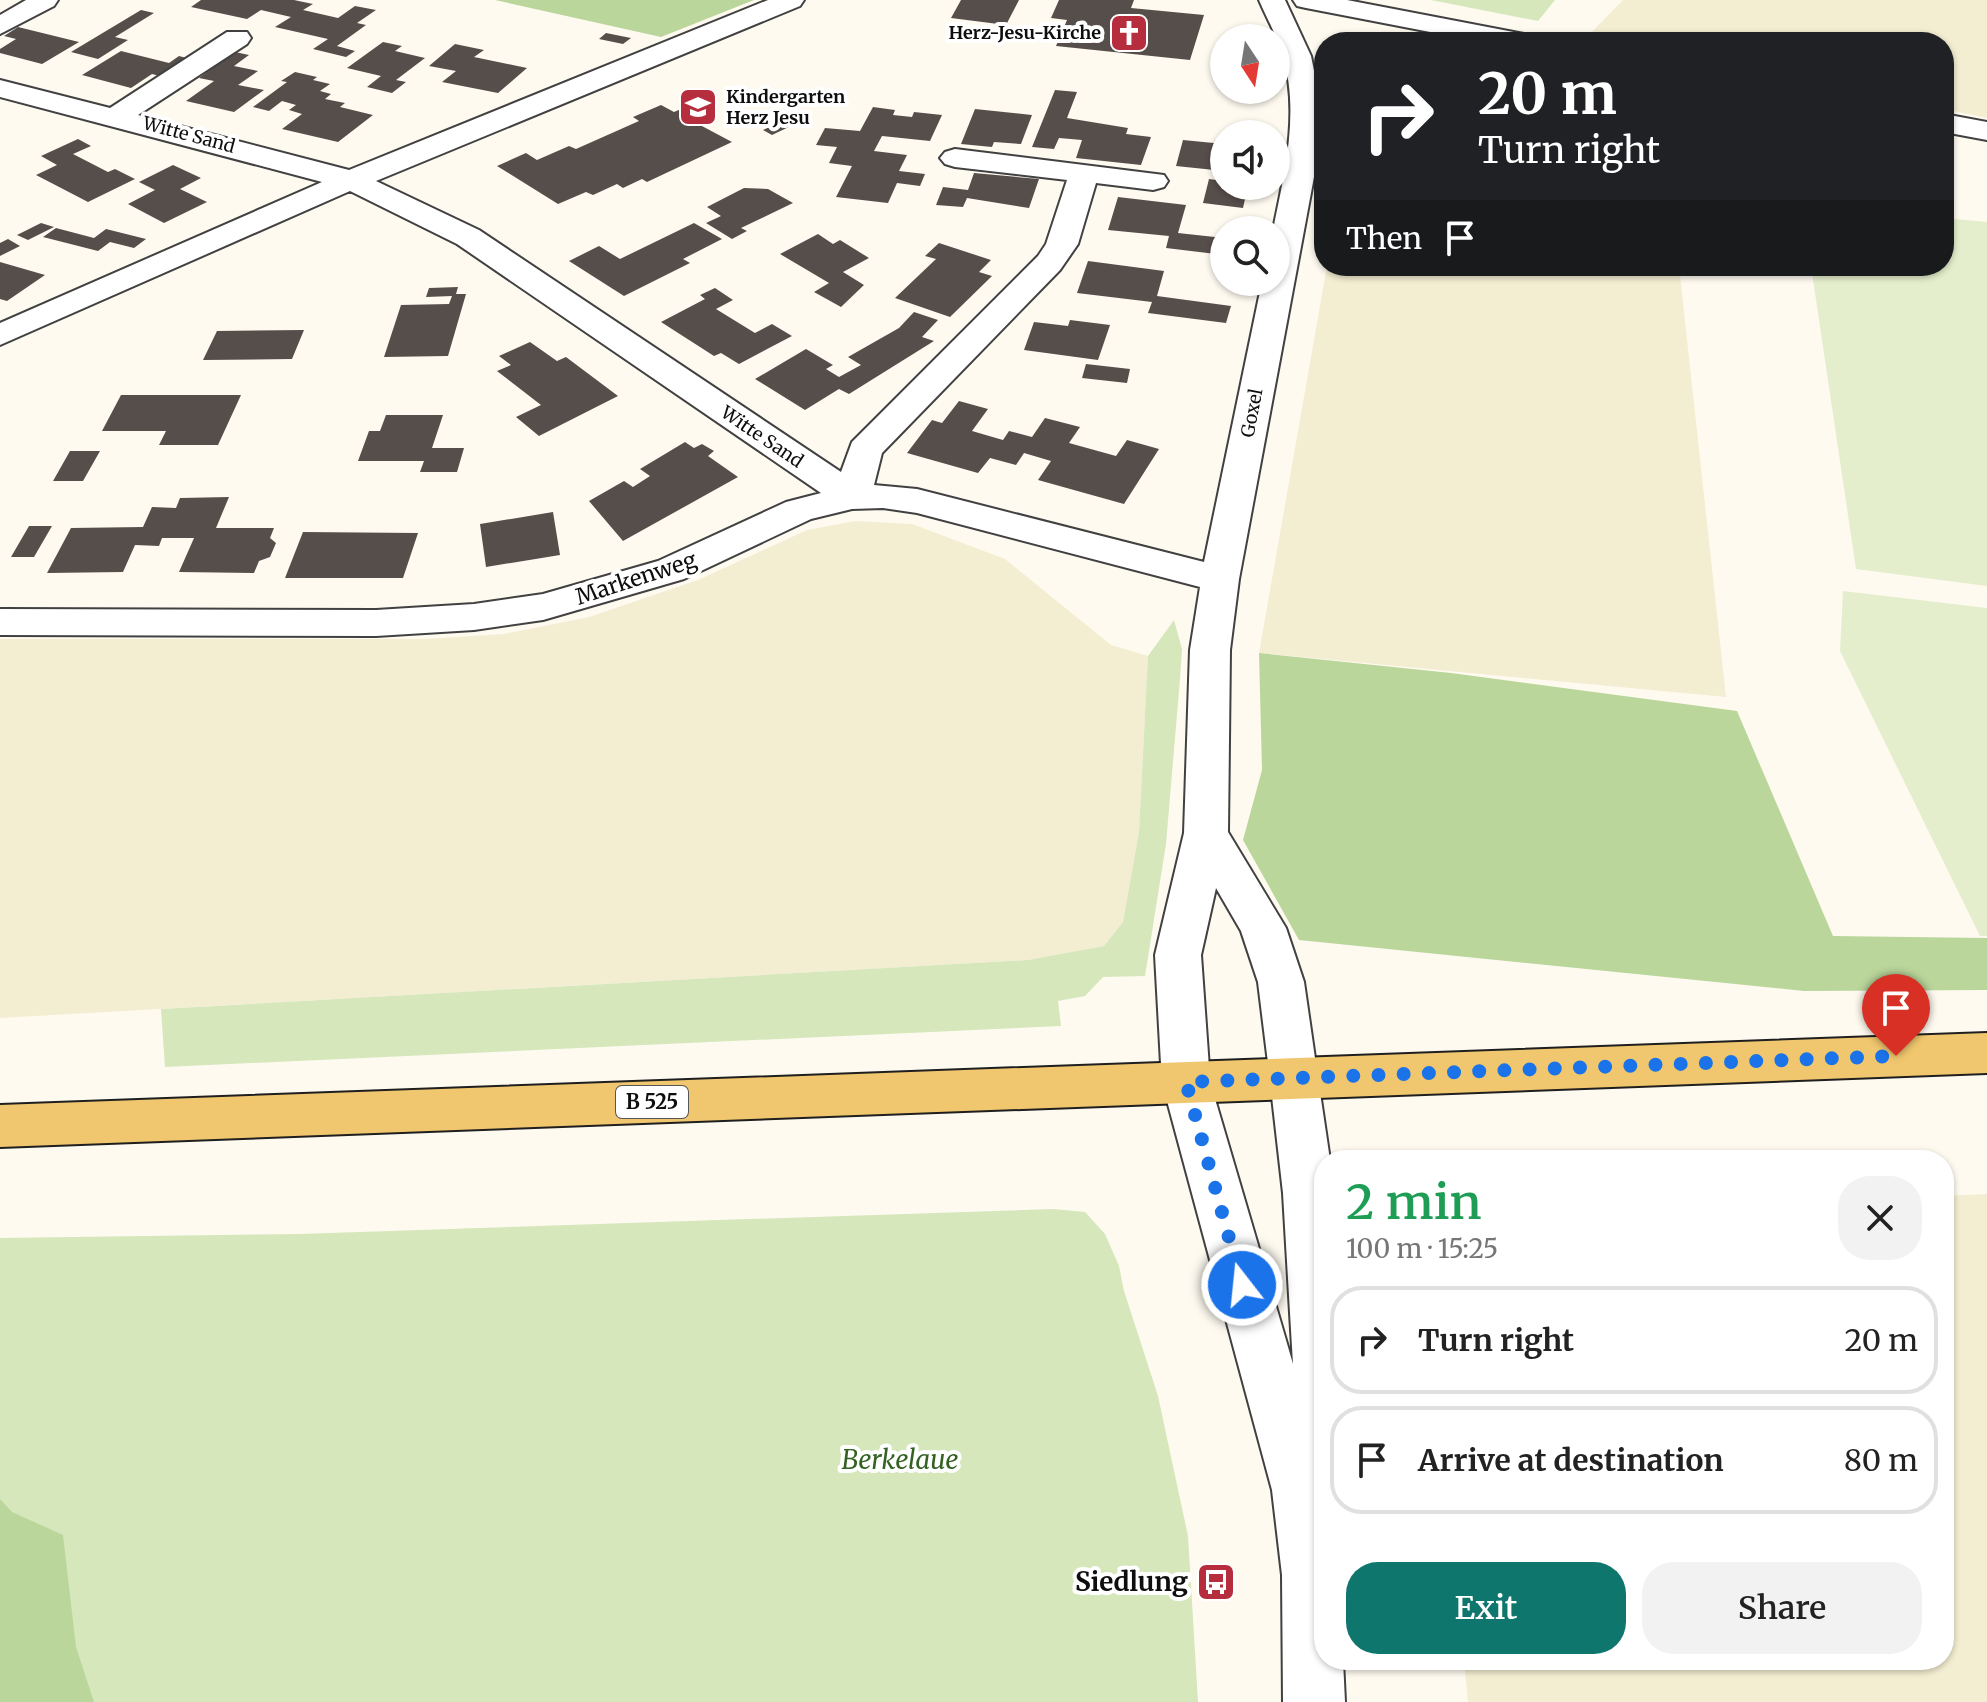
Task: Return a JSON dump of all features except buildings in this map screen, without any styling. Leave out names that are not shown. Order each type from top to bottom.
[{"type":"main road","name":"B 525","points":[[0,1126],[1987,1053]]},
{"type":"street","points":[[0,26],[45,0]]},
{"type":"street","points":[[0,335],[351,180],[791,0]]},
{"type":"street","name":"Goxel","points":[[1272,0],[1297,56],[1305,95],[1301,166],[1220,579],[1210,650],[1206,833],[1178,955],[1186,1082],[1301,1490]]},
{"type":"street","points":[[1306,0],[1472,32]]},
{"type":"street","name":"Witte Sand","points":[[118,116],[237,38]]},
{"type":"street","name":"Witte Sand","points":[[0,88],[118,116],[351,180],[468,237],[852,497]]},
{"type":"street","points":[[1954,125],[1987,131]]},
{"type":"street","points":[[955,158],[1153,181]]},
{"type":"street","points":[[1084,173],[1062,244],[1049,263],[865,450],[852,497],[883,496],[917,501],[1220,579]]},
{"type":"street","name":"Markenweg","points":[[0,622],[376,623],[474,617],[543,607],[671,570],[799,510],[852,497]]},
{"type":"street","points":[[1206,833],[1263,928],[1281,982],[1309,1193],[1314,1270]]},
{"type":"street","points":[[1314,1430],[1301,1490],[1311,1575],[1314,1702]]},
{"type":"shaded area","points":[[1623,0],[1987,0],[1987,118],[1954,111],[1954,32],[1592,32]]},
{"type":"shaded area","points":[[1325,276],[1680,276],[1726,697],[1259,653]]},
{"type":"shaded area","points":[[855,521],[912,524],[1005,559],[1111,645],[1148,656],[1139,832],[1123,922],[1104,946],[1028,960],[0,1018],[0,639],[424,639],[504,634],[589,617],[698,580],[807,530]]},
{"type":"shaded area","points":[[1987,1194],[1987,1702],[1468,1702],[1465,1670],[1954,1670],[1954,1196]]},
{"type":"green space","points":[[495,0],[754,0],[661,37]]},
{"type":"green space","points":[[1431,0],[1555,0],[1538,21]]},
{"type":"green space","points":[[1954,219],[1987,222],[1987,586],[1856,569],[1812,276],[1954,276]]},
{"type":"green space","points":[[1843,591],[1987,608],[1987,936],[1980,936],[1840,651]]},
{"type":"green space","points":[[1174,620],[1182,649],[1180,679],[1166,844],[1145,976],[1103,977],[1085,996],[1058,1001],[1061,1026],[165,1067],[161,1009],[1028,960],[1104,946],[1123,922],[1139,832],[1148,656]]},
{"type":"green space","points":[[1259,653],[1451,673],[1737,711],[1833,936],[1987,938],[1987,990],[1804,991],[1299,940],[1243,840],[1262,770]]},
{"type":"green space","name":"Berkelaue","points":[[1053,1209],[1085,1212],[1105,1234],[1119,1266],[1158,1396],[1188,1536],[1198,1702],[0,1702],[0,1238],[300,1234]]},
{"type":"green space","points":[[0,1499],[12,1512],[63,1535],[76,1647],[94,1702],[0,1702]]},
{"type":"place","name":"Herz-Jesu-Kirche","points":[[1129,33]]},
{"type":"place","name":"Kindergarten Herz Jesu","points":[[698,107]]},
{"type":"place","name":"Siedlung","points":[[1216,1582]]},
{"type":"route","points":[[1242,1285],[1186,1082],[1896,1056]]}]
